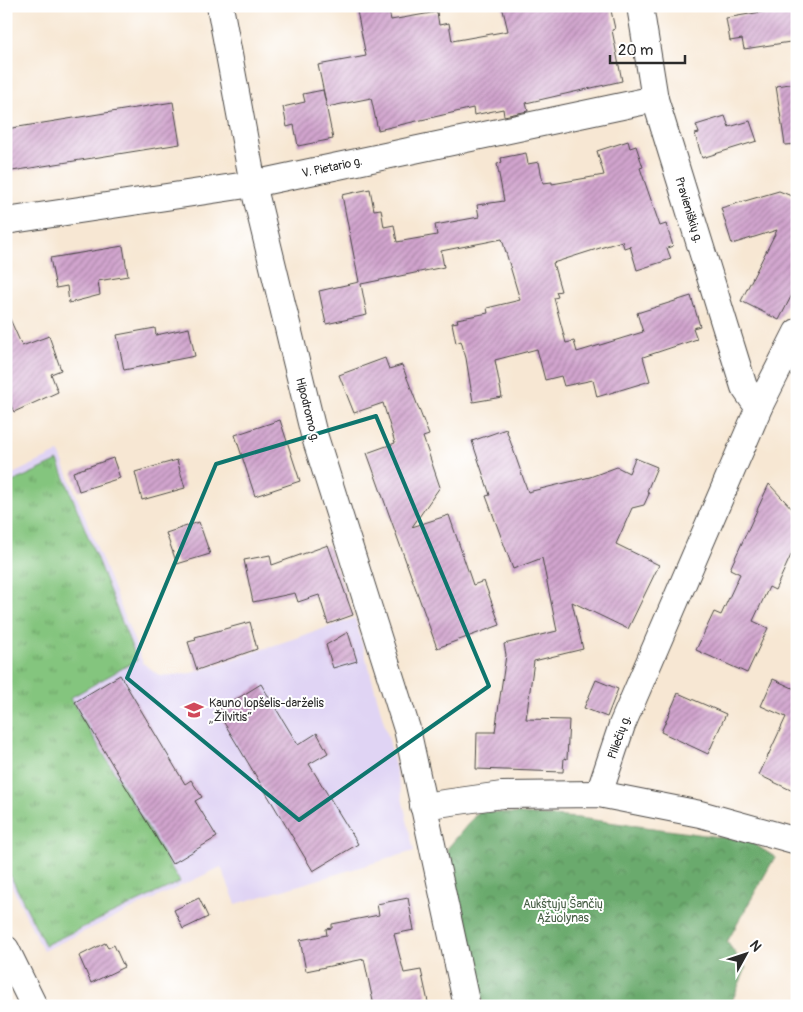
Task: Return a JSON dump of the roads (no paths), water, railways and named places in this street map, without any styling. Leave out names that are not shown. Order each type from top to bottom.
[{"type":"street","name":"Hipodromo g.","points":[[220,6],[253,184],[313,431],[407,729],[423,806]]},
{"type":"street","name":"Pravieniškių g.","points":[[640,6],[655,99],[744,387],[753,400],[760,405]]},
{"type":"street","name":"V. Pietario g.","points":[[6,221],[253,184],[655,99]]},
{"type":"street","name":"Piliečių g.","points":[[600,794],[622,725],[760,405],[797,332]]},
{"type":"street","points":[[467,1006],[423,806],[502,795],[600,794],[700,814],[797,841]]},
{"type":"street","points":[[6,949],[34,1006]]},
{"type":"place","name":"Kauno lopšelis-darželis „Žilvitis“","points":[[194,710]]},
{"type":"park label","name":"Aukštųjų Šančių Ąžuolynas","points":[[563,911]]}]
